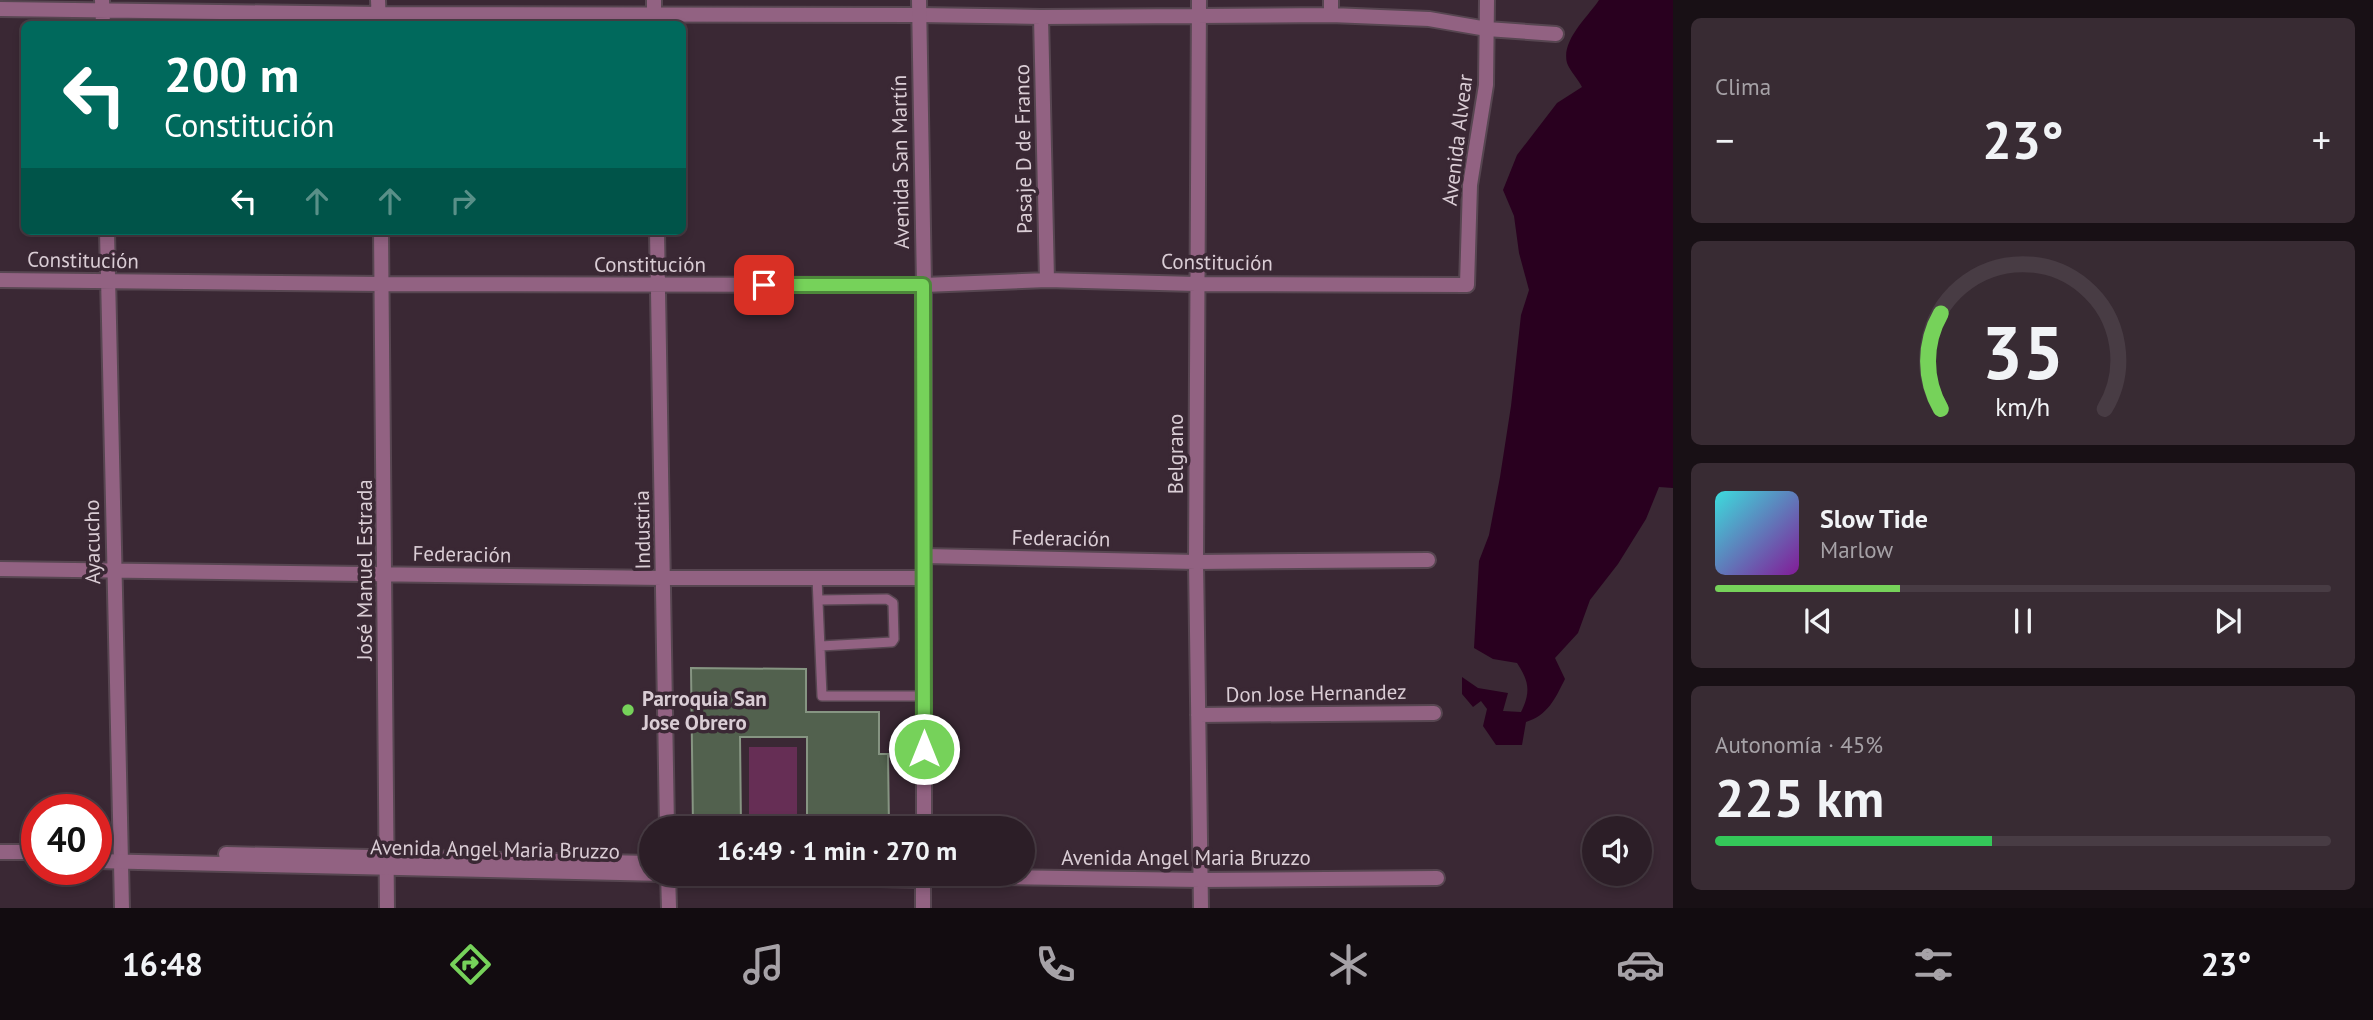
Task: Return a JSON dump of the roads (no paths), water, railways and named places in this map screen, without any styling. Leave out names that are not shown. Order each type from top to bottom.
[{"type":"street","name":"Avenida Alvear","points":[[1467,285],[1470,185],[1486,85],[1487,0]]},
{"type":"street","points":[[0,9],[102,12],[654,13],[919,7],[1041,17],[1199,7],[1331,7],[1487,29],[1556,34]]},
{"type":"street","name":"Avenida San Martín","points":[[919,7],[923,285],[923,816]]},
{"type":"street","name":"Belgrano","points":[[1199,7],[1196,562],[1200,908]]},
{"type":"street","name":"Pasaje D de Franco","points":[[1041,17],[1046,280]]},
{"type":"street","name":"Ayacucho","points":[[107,235],[122,908]]},
{"type":"street","name":"José Manuel Estrada","points":[[381,235],[387,908]]},
{"type":"street","name":"Industria","points":[[657,235],[667,816]]},
{"type":"street","name":"Constitución","points":[[0,280],[923,285],[1046,280],[1196,284],[1467,285]]},
{"type":"street","name":"Federación","points":[[924,555],[1196,562],[1428,560]]},
{"type":"street","name":"Federación","points":[[0,569],[663,579],[924,578]]},
{"type":"street","name":"Don Jose Hernandez","points":[[1198,715],[1434,713]]},
{"type":"street","points":[[0,852],[21,852]]},
{"type":"street","name":"Avenida Angel Maria Bruzzo","points":[[112,855],[385,862],[639,863]]},
{"type":"street","name":"Avenida Angel Maria Bruzzo","points":[[112,858],[121,856]]},
{"type":"street","points":[[0,861],[21,861]]},
{"type":"street","name":"Avenida Angel Maria Bruzzo","points":[[385,862],[639,873]]},
{"type":"street","name":"Avenida Angel Maria Bruzzo","points":[[1035,877],[1200,880],[1437,878]]},
{"type":"street","points":[[668,886],[669,908]]},
{"type":"street","points":[[923,908],[926,886]]},
{"type":"lane","points":[[817,578],[822,696],[924,696]]},
{"type":"lane","points":[[818,600],[887,599],[893,603],[892,642],[821,646]]},
{"type":"place","name":"Parroquia San Jose Obrero","points":[[628,710]]}]
